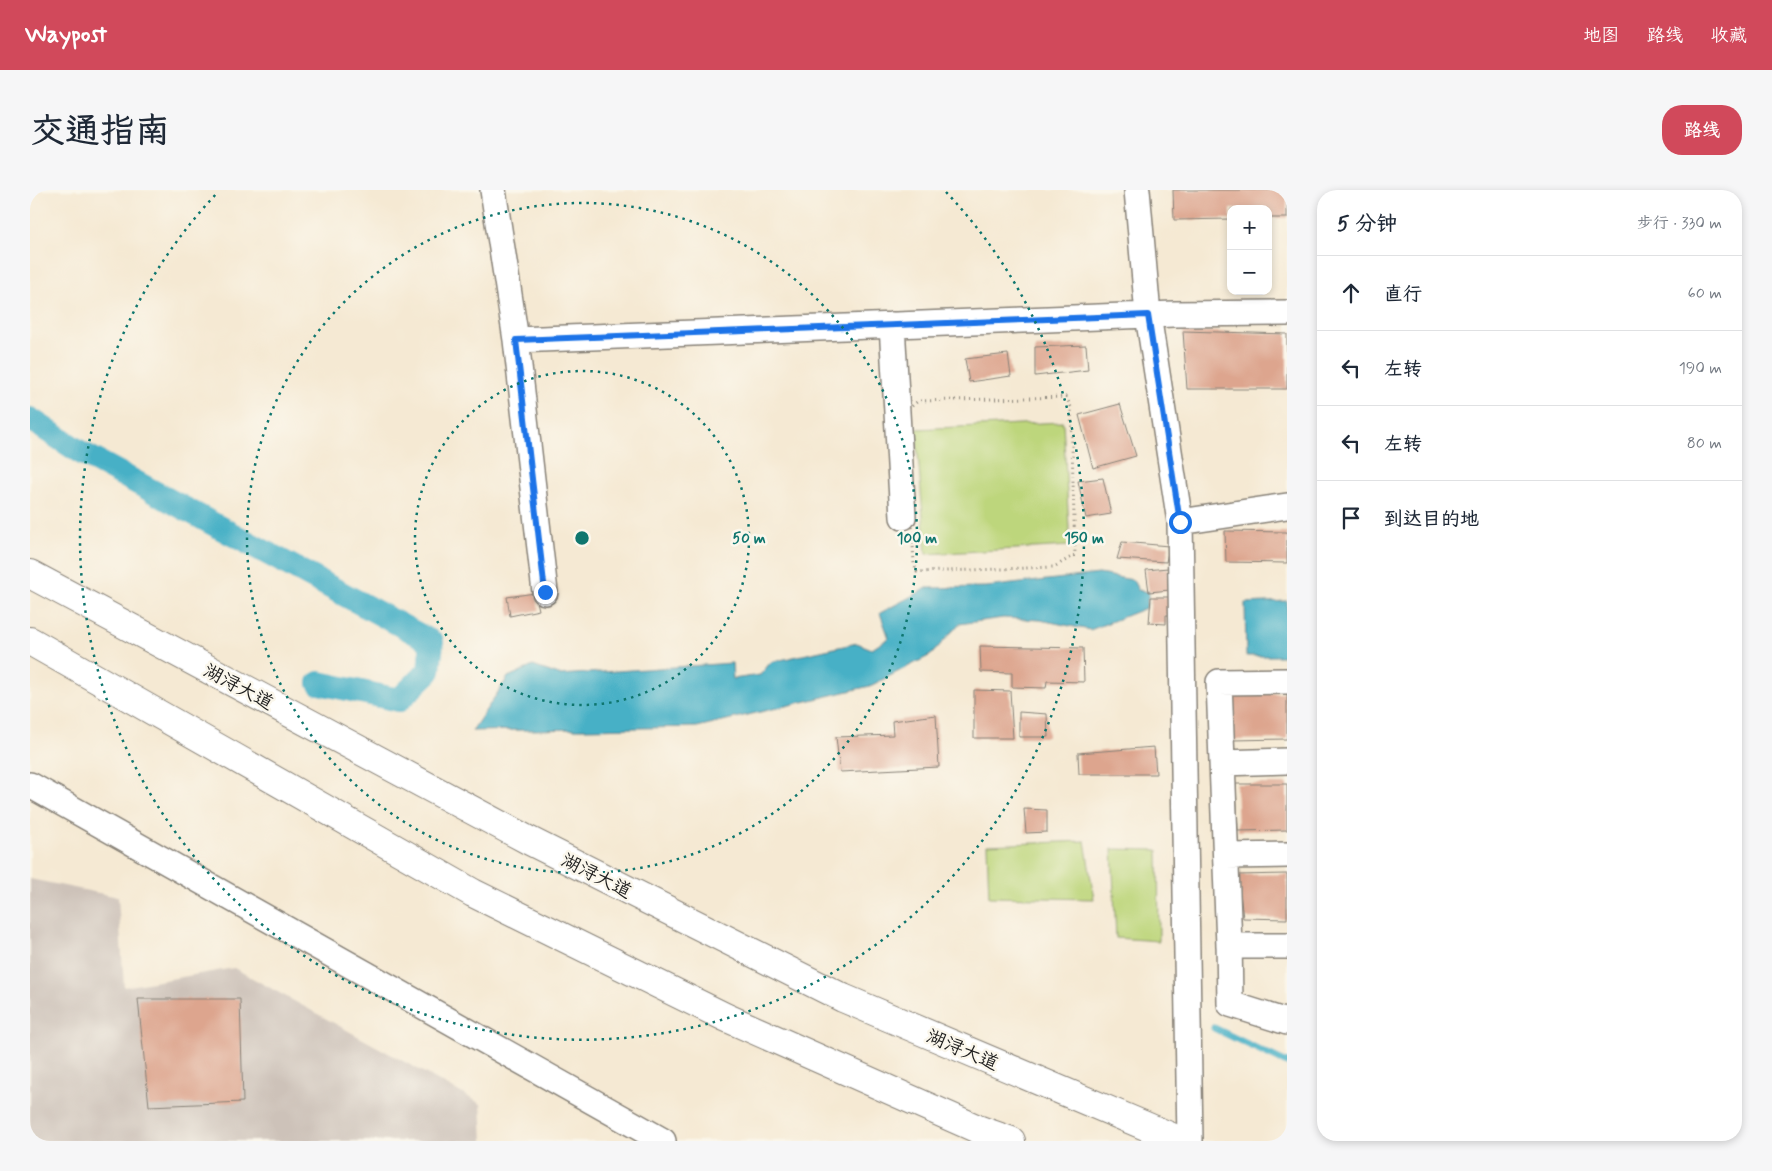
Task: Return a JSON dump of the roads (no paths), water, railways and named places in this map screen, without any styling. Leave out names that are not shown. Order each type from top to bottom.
[{"type":"main road","name":"湖浔大道","points":[[30,574],[528,840],[843,998],[1181,1141]]},
{"type":"main road","points":[[30,640],[473,893],[725,1017],[980,1130],[1011,1141]]},
{"type":"street","points":[[493,190],[516,340],[545,592]]},
{"type":"street","points":[[1137,190],[1148,315],[1180,522],[1190,1141]]},
{"type":"street","points":[[516,340],[1148,315],[1287,313]]},
{"type":"street","points":[[892,325],[903,517]]},
{"type":"street","points":[[1180,522],[1287,506]]},
{"type":"street","points":[[1287,681],[1219,682],[1230,1004],[1287,1022]]},
{"type":"street","points":[[1222,763],[1287,761]]},
{"type":"street","points":[[30,785],[663,1141]]},
{"type":"street","points":[[1226,856],[1287,855]]},
{"type":"street","points":[[1229,939],[1229,946],[1287,946]]},
{"type":"water","points":[[1099,574],[1133,580],[1138,590],[1149,592],[1146,608],[1090,630],[1040,620],[1003,618],[959,624],[931,655],[870,686],[697,727],[472,731],[508,677],[533,666],[559,675],[732,663],[733,679],[760,675],[771,662],[857,643],[872,649],[889,638],[880,613],[927,588],[986,587]]},
{"type":"water","points":[[1287,601],[1287,656],[1246,656],[1245,603]]},
{"type":"waterway","points":[[30,419],[80,452],[432,642],[429,671],[399,700],[319,683]]},
{"type":"waterway","points":[[1214,1028],[1287,1063]]}]
